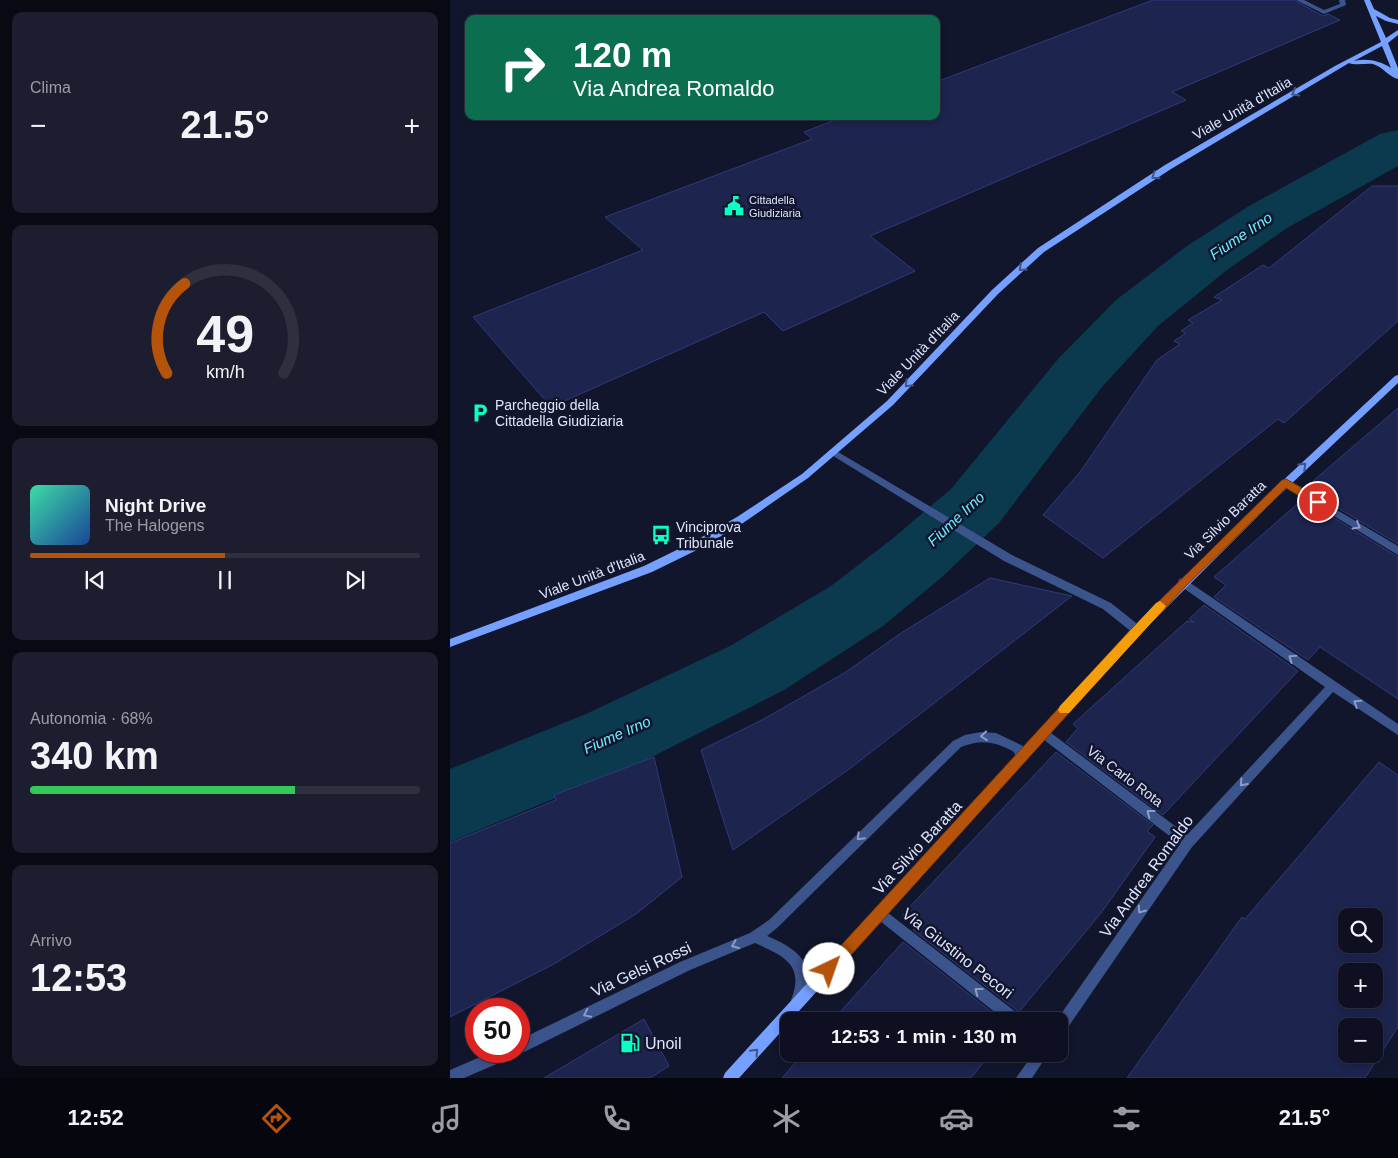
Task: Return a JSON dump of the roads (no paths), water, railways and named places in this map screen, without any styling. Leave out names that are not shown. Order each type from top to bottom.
[{"type":"main road","points":[[1367,0],[1398,78]]},
{"type":"main road","points":[[1370,7],[1376,14],[1398,22]]},
{"type":"main road","name":"Viale Unità d'Italia","points":[[450,643],[648,569],[697,545],[789,487],[890,403],[995,292],[1042,250],[1168,167],[1336,68],[1384,42],[1398,32]]},
{"type":"main road","points":[[1336,68],[1370,61],[1386,67],[1398,78]]},
{"type":"main road","name":"Via Silvio Baratta","points":[[791,1012],[1137,630],[1183,582],[1398,378]]},
{"type":"main road","name":"Via Silvio Baratta","points":[[730,1078],[780,1025]]},
{"type":"street","points":[[1299,0],[1324,12],[1343,5],[1342,0]]},
{"type":"street","points":[[833,452],[1008,558],[1107,606],[1137,630]]},
{"type":"street","points":[[1286,483],[1398,550]]},
{"type":"street","points":[[1183,582],[1398,730]]},
{"type":"street","name":"Via Andrea Romaldo","points":[[1068,1015],[1188,843],[1332,686]]},
{"type":"street","name":"Via Carlo Rota","points":[[1044,733],[1188,843]]},
{"type":"street","points":[[755,937],[773,924],[957,744],[973,738],[992,736],[1019,749],[1021,759]]},
{"type":"street","name":"Via Giustino Pecori","points":[[879,913],[1005,1012]]},
{"type":"street","points":[[755,937],[780,947],[795,958],[803,978],[802,991],[791,1012]]},
{"type":"street","name":"Via Gelsi Rossi","points":[[530,1042],[685,966],[755,937]]},
{"type":"street","points":[[1023,1078],[1035,1062]]},
{"type":"street","points":[[450,1077],[482,1063]]},
{"type":"waterway","name":"Fiume Irno","points":[[450,806],[614,738],[757,668],[857,606],[917,558],[975,506],[1080,373],[1137,313],[1207,258],[1268,217],[1398,145]]},
{"type":"place","name":"Cittadella Giudiziaria","points":[[734,206]]},
{"type":"place","name":"Parcheggio della Cittadella Giudiziaria","points":[[480,413]]},
{"type":"place","name":"Vinciprova Tribunale","points":[[661,535]]},
{"type":"place","name":"Unoil","points":[[630,1043]]}]
